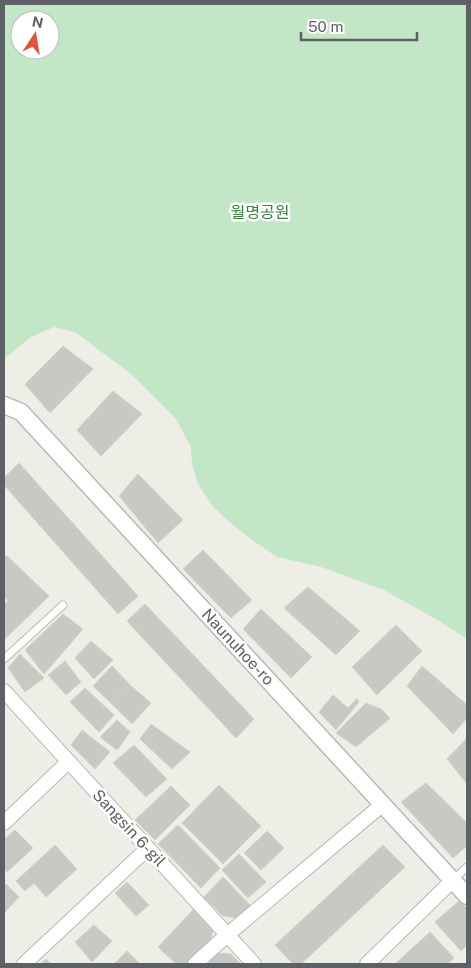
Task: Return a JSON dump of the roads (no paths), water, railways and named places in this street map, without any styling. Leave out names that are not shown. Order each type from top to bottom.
[{"type":"street","name":"Naunuhoe-ro","points":[[4,405],[21,412],[467,896]]},
{"type":"street","name":"Sangsin 6-gil","points":[[4,691],[254,964]]},
{"type":"street","points":[[4,823],[68,762]]},
{"type":"street","points":[[195,964],[383,804]]},
{"type":"street","points":[[24,964],[148,848]]},
{"type":"street","points":[[376,961],[453,880]]},
{"type":"lane","points":[[4,659],[63,605]]},
{"type":"lane","points":[[453,880],[467,867]]},
{"type":"park label","name":"월명공원","points":[[260,212]]}]
